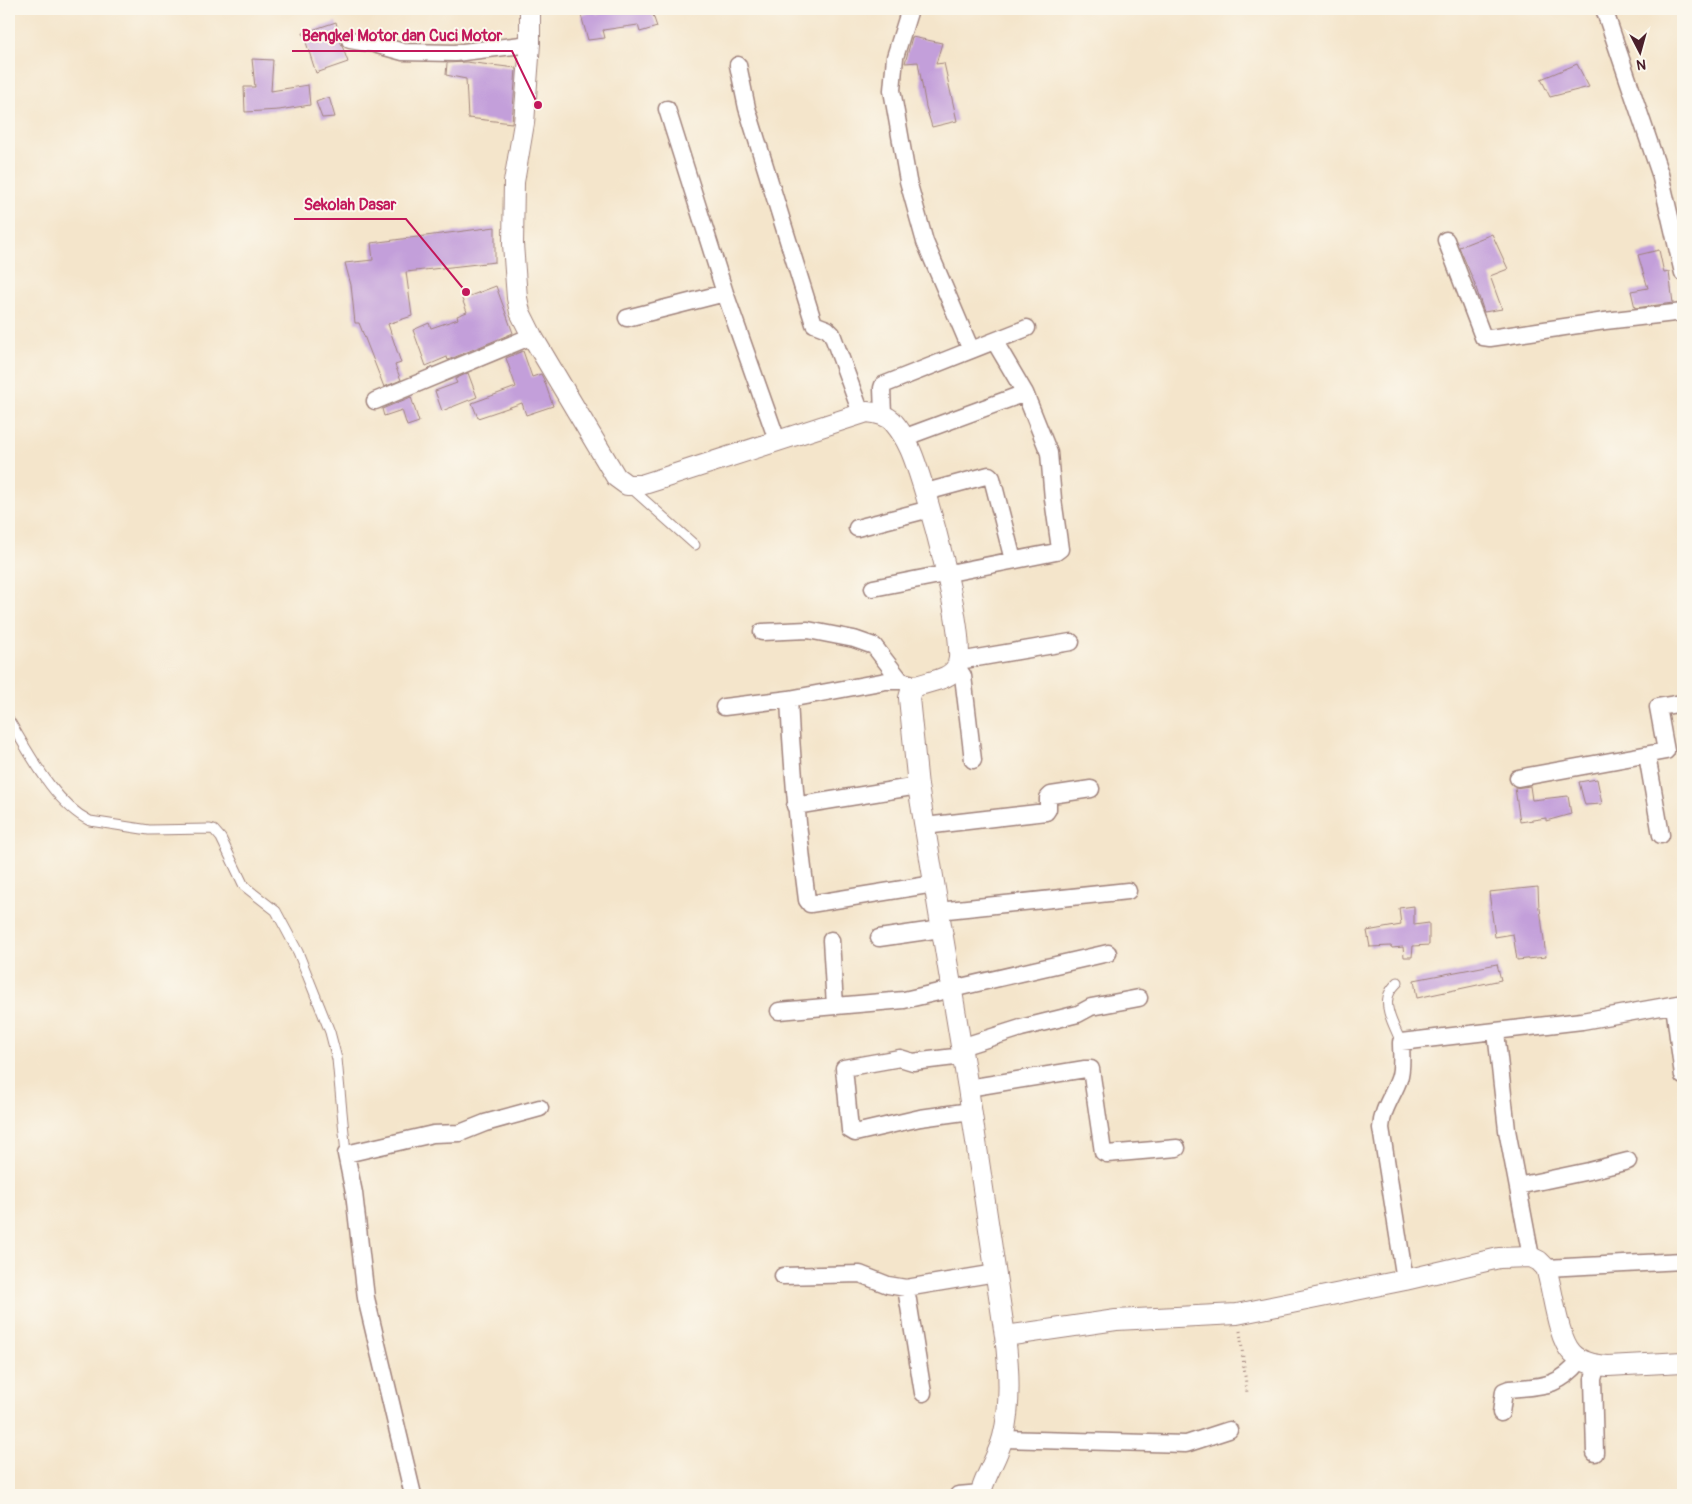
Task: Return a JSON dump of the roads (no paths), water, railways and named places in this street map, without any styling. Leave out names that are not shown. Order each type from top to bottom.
[{"type":"street","points":[[530,9],[530,44],[524,123],[514,182],[513,244],[517,298],[520,312],[532,336],[616,477],[627,485],[641,485],[861,413],[867,412],[883,415],[895,423],[910,448],[928,501],[946,573],[959,637],[958,664],[963,676],[973,760]]},
{"type":"street","points":[[910,9],[895,57],[892,90],[908,181],[925,242],[971,350]]},
{"type":"street","points":[[1604,9],[1660,174],[1683,273]]},
{"type":"street","points":[[350,40],[404,52],[455,54],[530,44]]},
{"type":"street","points":[[738,65],[747,108],[814,324],[827,328],[832,334],[861,413]]},
{"type":"street","points":[[667,109],[725,293],[777,440]]},
{"type":"street","points":[[1446,240],[1483,337],[1490,338],[1683,312]]},
{"type":"street","points":[[627,318],[725,293]]},
{"type":"street","points":[[883,415],[883,385],[1028,328]]},
{"type":"street","points":[[375,401],[532,336]]},
{"type":"street","points":[[873,588],[1056,552],[1060,549],[1049,453],[1025,393],[995,342]]},
{"type":"street","points":[[903,438],[1025,393]]},
{"type":"street","points":[[857,528],[928,501],[988,475],[992,478],[1013,560]]},
{"type":"street","points":[[762,632],[808,630],[854,639],[874,646],[910,683],[911,691],[909,698],[918,786],[968,1088],[1009,1371],[1006,1424],[1003,1438],[980,1494],[958,1495]]},
{"type":"street","points":[[724,707],[789,699],[886,682],[910,683],[948,676],[958,664],[1072,642]]},
{"type":"street","points":[[789,699],[795,806],[807,900],[810,904],[934,884]]},
{"type":"street","points":[[1518,778],[1666,751],[1658,707],[1683,703]]},
{"type":"street","points":[[1647,755],[1661,834]]},
{"type":"street","points":[[795,806],[918,786]]},
{"type":"street","points":[[925,826],[1046,812],[1048,809],[1048,798],[1051,795],[1091,789]]},
{"type":"street","points":[[879,938],[940,920],[1128,891]]},
{"type":"street","points":[[831,940],[835,1006]]},
{"type":"street","points":[[779,1011],[904,1000],[1108,953]]},
{"type":"street","points":[[971,1111],[920,1118],[855,1133],[850,1130],[844,1068],[900,1058],[913,1062],[962,1051],[1021,1028],[1078,1014],[1091,1007],[1139,998]]},
{"type":"street","points":[[1405,1280],[1382,1128],[1382,1117],[1400,1076],[1401,1042],[1582,1021],[1679,1004],[1683,1076]]},
{"type":"street","points":[[1496,1032],[1507,1130],[1518,1186],[1538,1263],[1562,1333],[1572,1353],[1589,1362],[1683,1362]]},
{"type":"street","points":[[968,1088],[1091,1069],[1103,1152],[1107,1154],[1177,1148]]},
{"type":"street","points":[[413,1495],[366,1298],[348,1153],[433,1134],[460,1134],[485,1123],[540,1108]]},
{"type":"street","points":[[1518,1186],[1589,1171],[1628,1160]]},
{"type":"street","points":[[1005,1336],[1116,1320],[1237,1314],[1405,1280],[1499,1258],[1538,1263],[1683,1261]]},
{"type":"street","points":[[783,1276],[860,1274],[888,1285],[906,1288],[996,1273]]},
{"type":"street","points":[[906,1288],[922,1393]]},
{"type":"street","points":[[1501,1413],[1504,1391],[1548,1385],[1589,1362]]},
{"type":"street","points":[[1589,1362],[1593,1379],[1595,1453]]},
{"type":"street","points":[[1003,1438],[1186,1444],[1229,1430]]},
{"type":"lane","points":[[627,485],[695,545]]},
{"type":"lane","points":[[9,720],[54,790],[73,811],[84,818],[90,821],[149,830],[210,829],[214,830],[221,838],[244,886],[276,911],[298,952],[330,1032],[337,1059],[348,1153]]},
{"type":"lane","points":[[1398,982],[1389,993],[1388,1002],[1390,1014],[1401,1042]]},
{"type":"place","name":"Bengkel Motor dan Cuci Motor","points":[[538,105]]},
{"type":"place","name":"Sekolah Dasar","points":[[466,292]]}]
